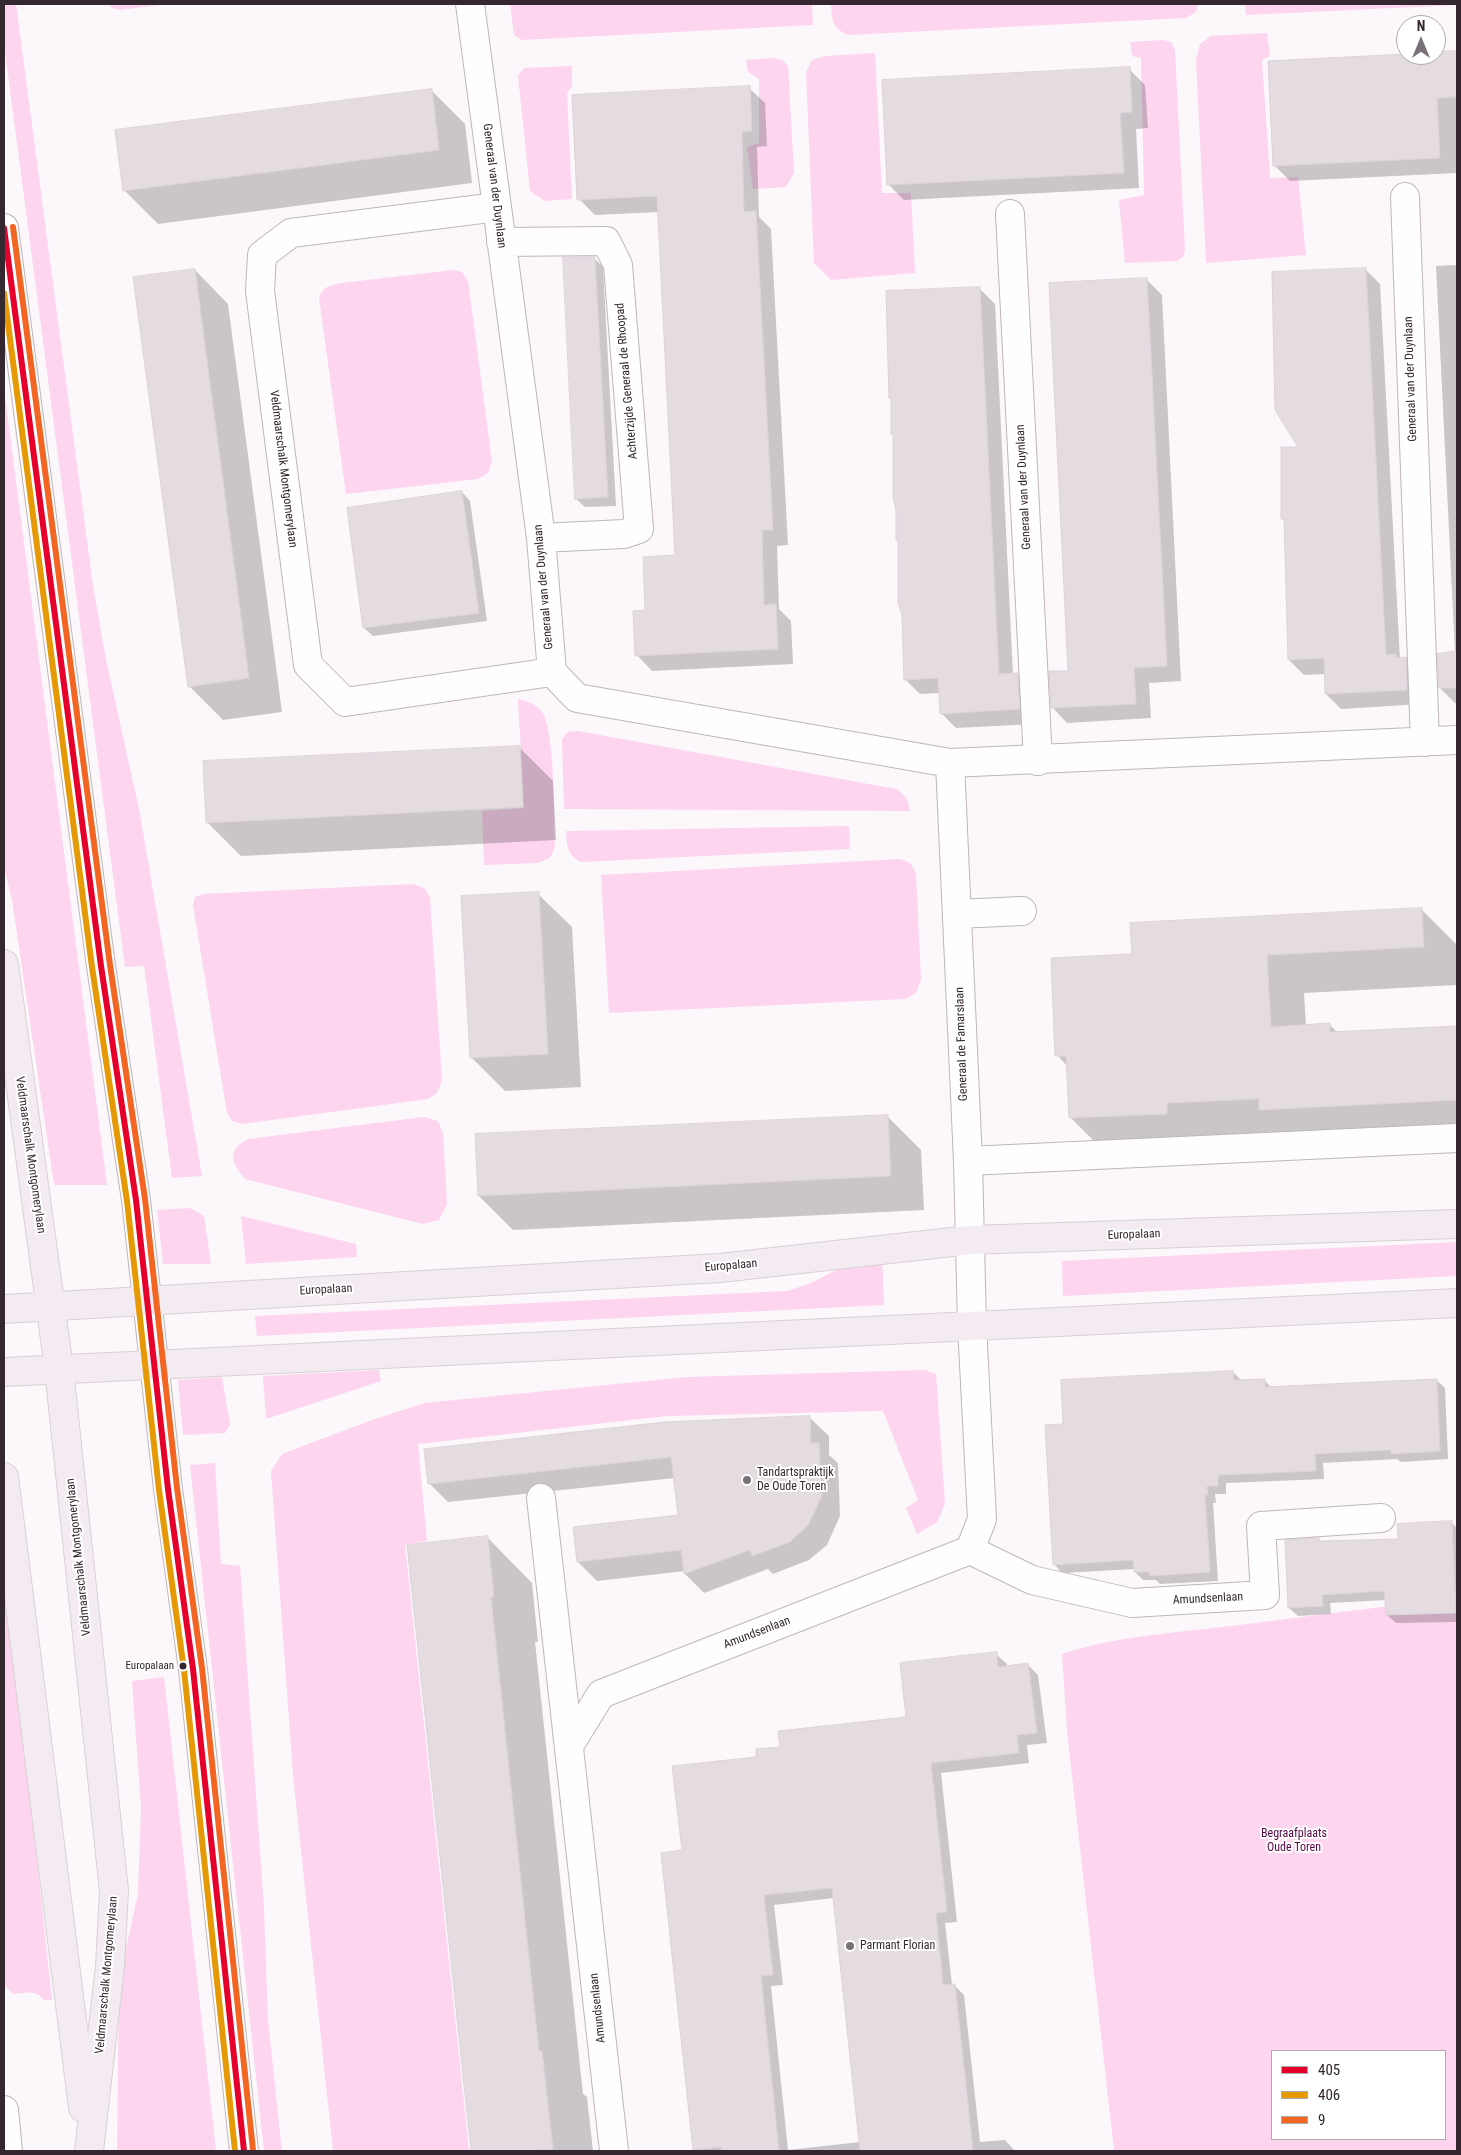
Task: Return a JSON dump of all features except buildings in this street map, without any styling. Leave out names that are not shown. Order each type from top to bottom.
[{"type":"main road","name":"Veldmaarschalk Montgomerylaan","points":[[4,964],[59,1370],[114,1892],[110,1966],[89,2151]]},
{"type":"main road","name":"Europalaan","points":[[4,1309],[720,1268],[970,1240],[1457,1224]]},
{"type":"main road","points":[[4,1372],[1457,1303]]},
{"type":"main road","name":"Veldmaarschalk Montgomerylaan","points":[[4,1477],[89,2151]]},
{"type":"street","name":"Generaal van der Duynlaan","points":[[470,4],[541,538],[552,672]]},
{"type":"street","name":"Generaal van der Duynlaan","points":[[1405,196],[1425,742]]},
{"type":"street","name":"Veldmaarschalk Montgomerylaan","points":[[497,207],[292,234],[262,255],[260,290],[308,665],[345,702],[552,672]]},
{"type":"street","name":"Generaal van der Duynlaan","points":[[1010,214],[1038,761]]},
{"type":"street","points":[[4,228],[101,966],[136,1200],[146,1301],[193,1669],[244,2151]]},
{"type":"street","name":"Achterzijde Generaal de Rhoopad","points":[[501,242],[606,241],[618,265],[639,528],[624,534],[541,538]]},
{"type":"street","points":[[552,672],[577,698],[950,763],[1038,761],[1457,740]]},
{"type":"street","name":"Generaal de Famarslaan","points":[[950,763],[968,1161],[972,1325]]},
{"type":"street","points":[[957,914],[1022,911]]},
{"type":"street","points":[[968,1161],[1457,1138]]},
{"type":"street","points":[[970,1550],[982,1519],[972,1325]]},
{"type":"street","name":"Amundsenlaan","points":[[541,1498],[614,2151]]},
{"type":"street","name":"Amundsenlaan","points":[[569,1746],[600,1694],[970,1550],[1032,1580],[1132,1603],[1265,1595],[1261,1526],[1381,1518]]},
{"type":"street","name":"Veldmaarschalk Montgomerylaan","points":[[4,1567],[12,1539]]},
{"type":"street","points":[[4,2110],[8,2151]]},
{"type":"green space","points":[[4,4],[16,4],[93,586],[106,660],[139,809],[202,1176],[172,1178],[144,966],[125,967],[4,44]]},
{"type":"green space","points":[[109,4],[167,4],[120,10],[112,8]]},
{"type":"green space","points":[[510,4],[812,4],[813,25],[522,40],[514,35]]},
{"type":"green space","points":[[831,4],[1198,4],[1196,12],[1186,18],[848,35],[834,23]]},
{"type":"green space","points":[[1245,4],[1457,4],[1457,5],[1246,15]]},
{"type":"green space","points":[[1267,33],[1270,56],[1262,60],[1270,178],[1298,177],[1306,255],[1206,263],[1196,60],[1200,44],[1211,36]]},
{"type":"green space","points":[[1163,40],[1171,42],[1175,50],[1185,250],[1183,257],[1177,261],[1125,263],[1119,200],[1144,195],[1141,58],[1132,56],[1130,42]]},
{"type":"green space","points":[[875,53],[882,193],[911,193],[915,273],[831,280],[814,263],[806,72],[812,60],[825,56]]},
{"type":"green space","points":[[774,58],[782,60],[788,66],[794,173],[786,187],[753,189],[747,147],[759,143],[759,79],[748,72],[746,60]]},
{"type":"green space","points":[[572,66],[572,86],[567,93],[572,199],[545,201],[530,191],[518,76],[524,68]]},
{"type":"green space","points":[[453,270],[462,272],[468,281],[492,462],[488,473],[478,479],[346,494],[319,298],[323,291],[334,284]]},
{"type":"green space","points":[[4,388],[107,1185],[54,1185],[12,900],[4,867]]},
{"type":"green space","points":[[518,699],[537,707],[542,712],[546,722],[552,756],[555,846],[550,858],[538,863],[484,865],[482,811],[524,808]]},
{"type":"green space","points":[[578,731],[896,789],[906,798],[910,811],[564,809],[562,739],[568,732]]},
{"type":"green space","points":[[849,826],[850,849],[581,862],[570,853],[566,831]]},
{"type":"green space","points":[[900,859],[910,863],[916,873],[921,980],[916,993],[905,999],[609,1013],[601,875]]},
{"type":"green space","points":[[413,884],[424,888],[430,897],[442,1080],[437,1093],[428,1099],[242,1124],[232,1121],[227,1113],[193,905],[195,897],[203,894]]},
{"type":"green space","points":[[424,1117],[438,1121],[443,1133],[447,1204],[439,1220],[423,1224],[245,1179],[234,1162],[233,1157],[236,1148],[248,1139]]},
{"type":"green space","points":[[190,1208],[204,1216],[211,1264],[163,1264],[157,1210]]},
{"type":"green space","points":[[241,1216],[356,1244],[357,1257],[246,1264]]},
{"type":"green space","points":[[1457,1242],[1457,1276],[1063,1296],[1062,1261]]},
{"type":"green space","points":[[882,1255],[884,1305],[257,1336],[255,1316],[787,1291],[811,1283],[852,1262]]},
{"type":"green space","points":[[379,1370],[381,1381],[266,1419],[263,1376]]},
{"type":"green space","points":[[925,1370],[936,1374],[945,1504],[937,1522],[917,1534],[906,1508],[918,1500],[883,1411],[667,1416],[418,1444],[427,1541],[405,1545],[469,2151],[333,2151],[293,1775],[271,1471],[282,1454],[372,1420],[425,1403],[687,1377]]},
{"type":"green space","points":[[222,1377],[230,1425],[225,1433],[183,1435],[178,1380]]},
{"type":"green space","points":[[215,1463],[221,1564],[240,1566],[264,1909],[268,2020],[282,2151],[264,2151],[190,1465]]},
{"type":"green space","name":"Begraafplaats Oude Toren","points":[[1457,1599],[1457,2151],[1114,2151],[1067,1731],[1062,1654],[1124,1639]]},
{"type":"green space","points":[[6,1606],[10,1611],[52,2000],[44,2000],[34,1993],[13,1994],[5,1986],[4,1607]]},
{"type":"green space","points":[[164,1677],[216,2151],[117,2151],[119,1980],[138,1894],[141,1808],[132,1681]]},
{"type":"transit line","name":"9","points":[[13,227],[110,965],[145,1199],[177,1488],[202,1668],[253,2150]]},
{"type":"transit line","name":"405","points":[[4,228],[101,966],[136,1200],[168,1489],[193,1669],[244,2151]]},
{"type":"transit line","name":"406","points":[[4,293],[92,967],[127,1201],[159,1490],[184,1670],[235,2151]]},
{"type":"place","name":"Tandartspraktijk De Oude Toren","points":[[747,1480]]},
{"type":"place","name":"Europalaan","points":[[183,1666]]},
{"type":"place","name":"Parmant Florian","points":[[850,1946]]}]
